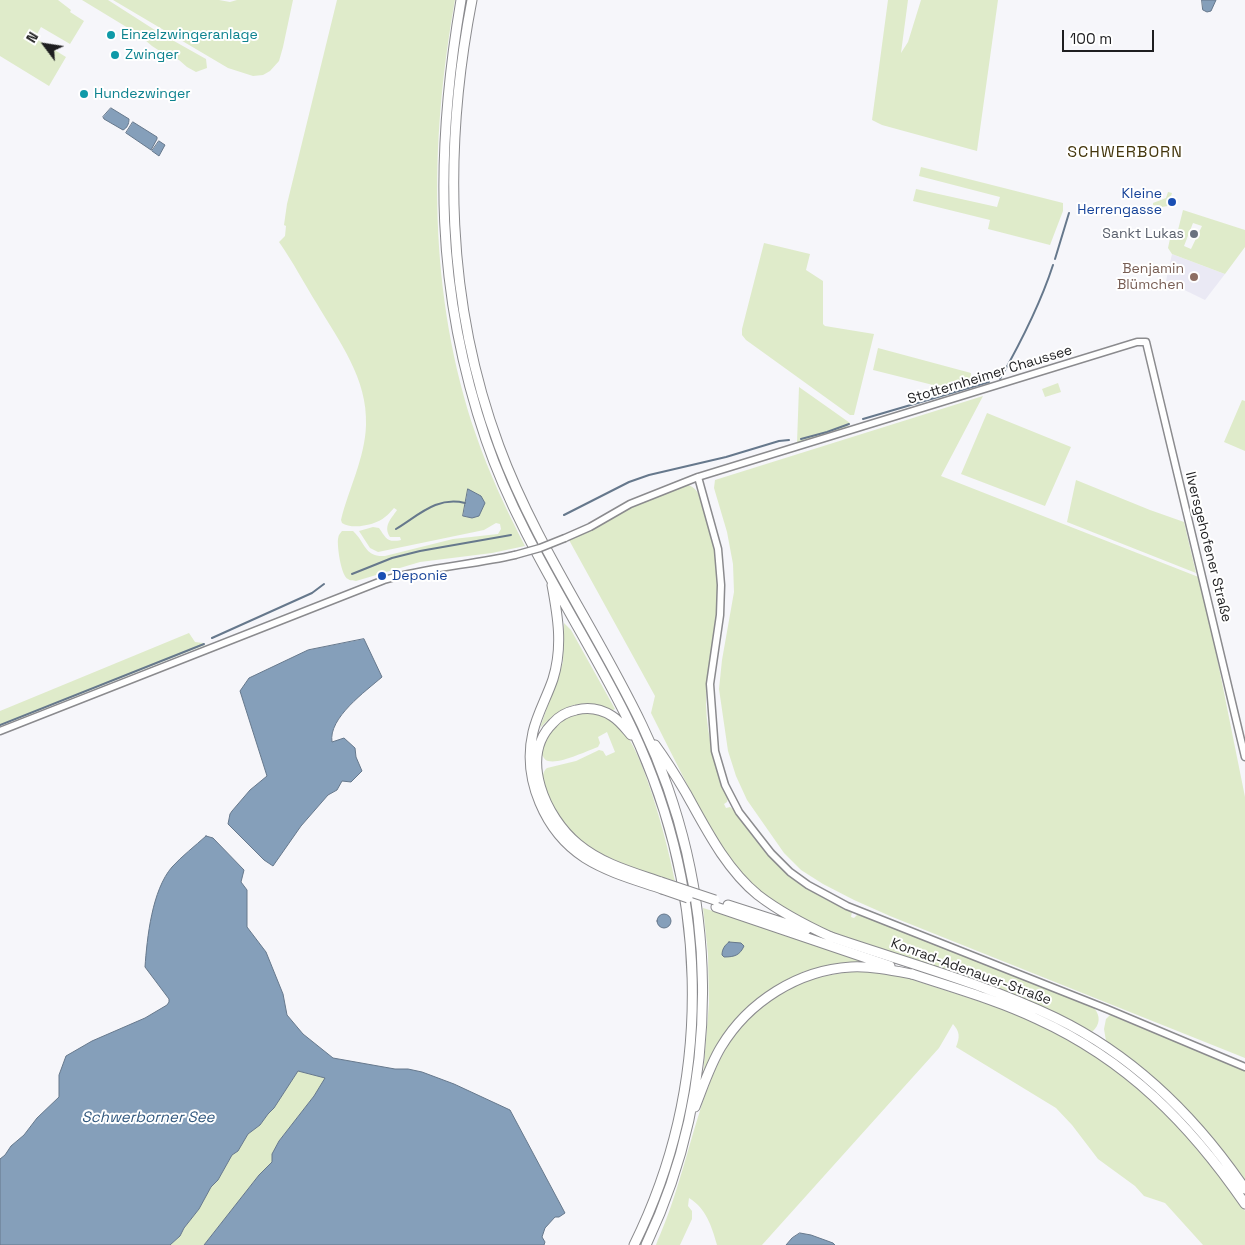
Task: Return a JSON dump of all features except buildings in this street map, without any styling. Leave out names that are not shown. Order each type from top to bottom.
[{"type":"highway","points":[[461,0],[450,72],[442,186],[444,231],[453,312],[466,374],[487,442],[503,484],[550,578],[598,662],[638,741],[667,816],[680,866],[689,922],[692,1000],[685,1084],[676,1130],[655,1197],[634,1245]]},
{"type":"highway","points":[[472,0],[460,74],[453,185],[459,280],[466,327],[478,381],[501,451],[530,520],[619,679],[656,757],[677,815],[690,863],[699,922],[702,956],[702,1010],[697,1072],[687,1125],[672,1179],[646,1245]]},
{"type":"highway","points":[[550,578],[558,620],[559,648],[552,680],[532,733],[530,758],[532,779],[536,793],[550,822],[572,848],[585,858],[607,869],[715,904],[912,974]]},
{"type":"highway","points":[[638,741],[619,721],[602,711],[582,708],[570,711],[552,723],[541,740],[538,752],[539,778],[542,791],[552,812],[565,832],[577,843],[604,861],[662,886]]},
{"type":"highway","points":[[642,725],[730,865],[758,894],[784,913],[830,937]]},
{"type":"highway","points":[[715,904],[830,937]]},
{"type":"highway","name":"Konrad-Adenauer-Straße","points":[[830,937],[1020,1002],[1057,1018],[1097,1041],[1134,1067],[1175,1103],[1210,1142],[1245,1189]]},
{"type":"highway","points":[[687,1125],[722,1047],[742,1020],[771,995],[804,977],[844,968],[877,968],[912,974]]},
{"type":"highway","name":"Konrad-Adenauer-Straße","points":[[912,974],[1036,1018],[1074,1038],[1111,1061],[1144,1086],[1181,1123],[1219,1168],[1245,1204]]},
{"type":"street","name":"Stotternheimer Chaussee","points":[[0,731],[384,580],[421,570],[494,560],[540,548],[590,527],[630,504],[698,478],[1137,342],[1146,342]]},
{"type":"street","name":"Ilversgehofener Straße","points":[[1146,342],[1245,757]]},
{"type":"street","points":[[698,478],[718,549],[721,585],[720,615],[710,684],[715,751],[725,785],[739,812],[771,853],[790,872],[808,885],[847,906],[1106,1009],[1245,1067]]},
{"type":"shaded area","name":"Benjamin Blümchen","points":[[1172,254],[1225,274],[1205,300],[1166,281]]},
{"type":"green space","points":[[0,0],[58,0],[71,10],[70,12],[84,21],[70,44],[41,27],[35,38],[66,57],[49,86],[0,56]]},
{"type":"green space","points":[[82,0],[108,0],[158,32],[206,59],[207,68],[196,72],[179,60],[169,57],[138,34]]},
{"type":"green space","points":[[113,0],[219,0],[230,2],[237,0],[293,0],[279,61],[270,71],[263,75],[253,76],[228,68]]},
{"type":"green space","points":[[337,0],[455,0],[446,54],[438,164],[441,274],[460,382],[476,435],[498,491],[525,546],[492,553],[420,562],[356,581],[346,577],[341,567],[338,548],[338,537],[342,531],[353,531],[369,552],[378,556],[385,556],[453,539],[498,534],[501,529],[500,524],[496,523],[484,530],[378,552],[370,548],[359,531],[373,527],[379,528],[387,539],[393,541],[401,540],[400,537],[390,537],[387,529],[397,510],[394,508],[381,520],[370,524],[352,526],[342,523],[344,508],[363,449],[366,425],[365,408],[357,376],[343,346],[279,242],[285,236],[286,226],[284,225],[287,204]],"holes":[[[468,490],[476,493],[485,502],[479,516],[472,518],[463,516]]]},
{"type":"green space","points":[[888,0],[908,0],[901,53],[908,42],[921,0],[998,0],[977,151],[882,125],[872,120]]},
{"type":"green space","points":[[921,167],[1063,203],[1063,211],[1050,245],[988,229],[990,220],[913,201],[916,189],[997,207],[1000,197],[919,176]]},
{"type":"green space","points":[[1168,192],[1172,193],[1168,206],[1153,205],[1153,203],[1166,198]]},
{"type":"green space","points":[[1183,210],[1245,230],[1245,247],[1225,274],[1172,254],[1168,248],[1171,234],[1178,230]],"holes":[[[1193,223],[1202,226],[1191,249],[1184,246]]]},
{"type":"green space","points":[[764,243],[810,254],[806,270],[823,281],[823,324],[825,326],[874,334],[854,415],[850,415],[746,340],[742,335]]},
{"type":"green space","points":[[878,348],[971,373],[970,386],[953,390],[873,370]]},
{"type":"green space","points":[[1058,383],[1061,392],[1045,397],[1042,389]]},
{"type":"green space","points":[[799,387],[850,423],[846,428],[797,443]]},
{"type":"green space","points":[[983,396],[941,476],[1201,578],[1245,797],[1245,1058],[890,916],[823,884],[801,870],[784,853],[747,800],[736,776],[728,751],[719,689],[734,592],[733,564],[727,532],[714,488],[715,480]]},
{"type":"green space","points":[[1242,400],[1245,401],[1245,451],[1224,442]]},
{"type":"green space","points":[[987,413],[1071,447],[1045,506],[961,474]]},
{"type":"green space","points":[[1076,480],[1184,522],[1196,573],[1067,522]]},
{"type":"green space","points":[[688,485],[698,492],[701,500],[709,525],[716,564],[718,591],[706,705],[713,753],[728,798],[724,804],[726,808],[730,807],[734,810],[763,849],[798,882],[852,912],[851,917],[854,918],[858,914],[1094,1008],[1099,1020],[1092,1032],[1030,1002],[815,927],[758,890],[739,871],[722,848],[705,820],[651,713],[655,696],[569,540],[654,496]]},
{"type":"green space","points":[[564,623],[571,630],[615,709],[611,711],[590,704],[572,706],[556,714],[540,728],[563,662]]},
{"type":"green space","points":[[189,633],[195,642],[205,645],[0,726],[0,711]]},
{"type":"green space","points":[[580,711],[599,714],[609,718],[617,723],[627,735],[636,752],[653,797],[667,844],[675,881],[637,869],[599,852],[583,842],[568,829],[556,812],[543,780],[543,774],[547,768],[576,761],[599,750],[603,751],[606,756],[615,752],[607,732],[598,737],[600,743],[598,747],[560,761],[548,761],[545,759],[541,753],[542,744],[562,718]]},
{"type":"green space","points":[[703,908],[792,935],[874,965],[807,973],[804,971],[800,976],[750,1007],[703,1076],[709,1003],[708,954]]},
{"type":"green space","points":[[863,971],[898,975],[1006,1010],[1054,1031],[1105,1062],[1149,1096],[1206,1156],[1245,1211],[1245,1245],[1203,1245],[1165,1203],[1144,1196],[1135,1186],[1098,1159],[1072,1125],[1056,1108],[956,1047],[959,1035],[953,1024],[939,1048],[762,1245],[717,1245],[704,1213],[689,1198],[688,1206],[692,1211],[692,1219],[680,1245],[656,1245],[673,1200],[716,1068],[737,1031],[767,1002],[808,981]]},
{"type":"green space","points":[[1110,1015],[1245,1070],[1245,1185],[1212,1138],[1184,1106],[1151,1075],[1106,1041],[1104,1029],[1106,1019]]},
{"type":"green space","points":[[298,1071],[326,1078],[279,1141],[272,1154],[272,1162],[259,1175],[204,1245],[170,1245],[180,1236],[199,1209],[232,1155],[238,1151],[248,1134],[260,1125],[274,1108]]},
{"type":"water","points":[[1202,0],[1216,0],[1211,11],[1203,10]]},
{"type":"water","points":[[111,108],[129,119],[129,123],[123,130],[104,119],[103,117]]},
{"type":"water","points":[[133,122],[157,137],[151,150],[126,133]]},
{"type":"water","points":[[159,141],[165,145],[159,156],[152,151]]},
{"type":"water","points":[[468,489],[481,496],[485,503],[479,516],[472,518],[463,516]]},
{"type":"water","points":[[364,639],[382,677],[349,706],[332,733],[332,742],[344,738],[355,748],[356,757],[362,771],[351,782],[342,781],[337,790],[328,795],[301,826],[273,866],[264,860],[228,824],[232,811],[250,790],[267,776],[240,691],[249,678],[308,650]]},
{"type":"water","name":"Schwerborner See","points":[[206,836],[213,838],[244,870],[241,882],[247,890],[247,927],[266,952],[283,994],[287,1015],[303,1034],[333,1058],[422,1072],[454,1084],[510,1110],[565,1213],[555,1217],[545,1228],[542,1237],[545,1242],[544,1245],[204,1245],[259,1175],[272,1162],[272,1154],[279,1141],[314,1096],[325,1078],[298,1071],[274,1108],[260,1125],[248,1134],[238,1151],[232,1155],[199,1209],[180,1236],[170,1245],[0,1245],[0,1159],[59,1097],[59,1075],[66,1056],[92,1041],[145,1018],[169,1002],[169,999],[145,967],[147,942],[155,901],[165,877],[172,867]]},
{"type":"water","points":[[664,914],[669,916],[671,921],[669,926],[664,928],[659,926],[657,921],[659,916]]},
{"type":"water","points":[[729,942],[741,943],[744,946],[737,955],[724,957],[722,955],[723,951]]},
{"type":"water","points":[[800,1233],[811,1235],[835,1245],[786,1245]]},
{"type":"waterway","points":[[1055,259],[1069,213]]},
{"type":"waterway","points":[[1000,379],[1030,323],[1053,265]]},
{"type":"waterway","points":[[863,419],[989,382]]},
{"type":"waterway","points":[[801,439],[849,424]]},
{"type":"waterway","points":[[564,515],[629,482],[649,475],[789,440]]},
{"type":"waterway","points":[[396,529],[437,504],[446,502],[465,503]]},
{"type":"waterway","points":[[352,574],[392,558],[420,551],[511,535]]},
{"type":"waterway","points":[[212,638],[312,593],[324,584]]},
{"type":"waterway","points":[[0,725],[204,644]]},
{"type":"place","name":"Einzelzwingeranlage","points":[[111,35]]},
{"type":"place","name":"Zwinger","points":[[115,55]]},
{"type":"place","name":"Hundezwinger","points":[[84,94]]},
{"type":"place","name":"Kleine Herrengasse","points":[[1172,202]]},
{"type":"place","name":"Sankt Lukas","points":[[1194,234]]},
{"type":"place","name":"Benjamin Blümchen","points":[[1194,277]]},
{"type":"place","name":"Deponie","points":[[382,576]]},
{"type":"district","name":"SCHWERBORN","points":[[1125,153]]}]
